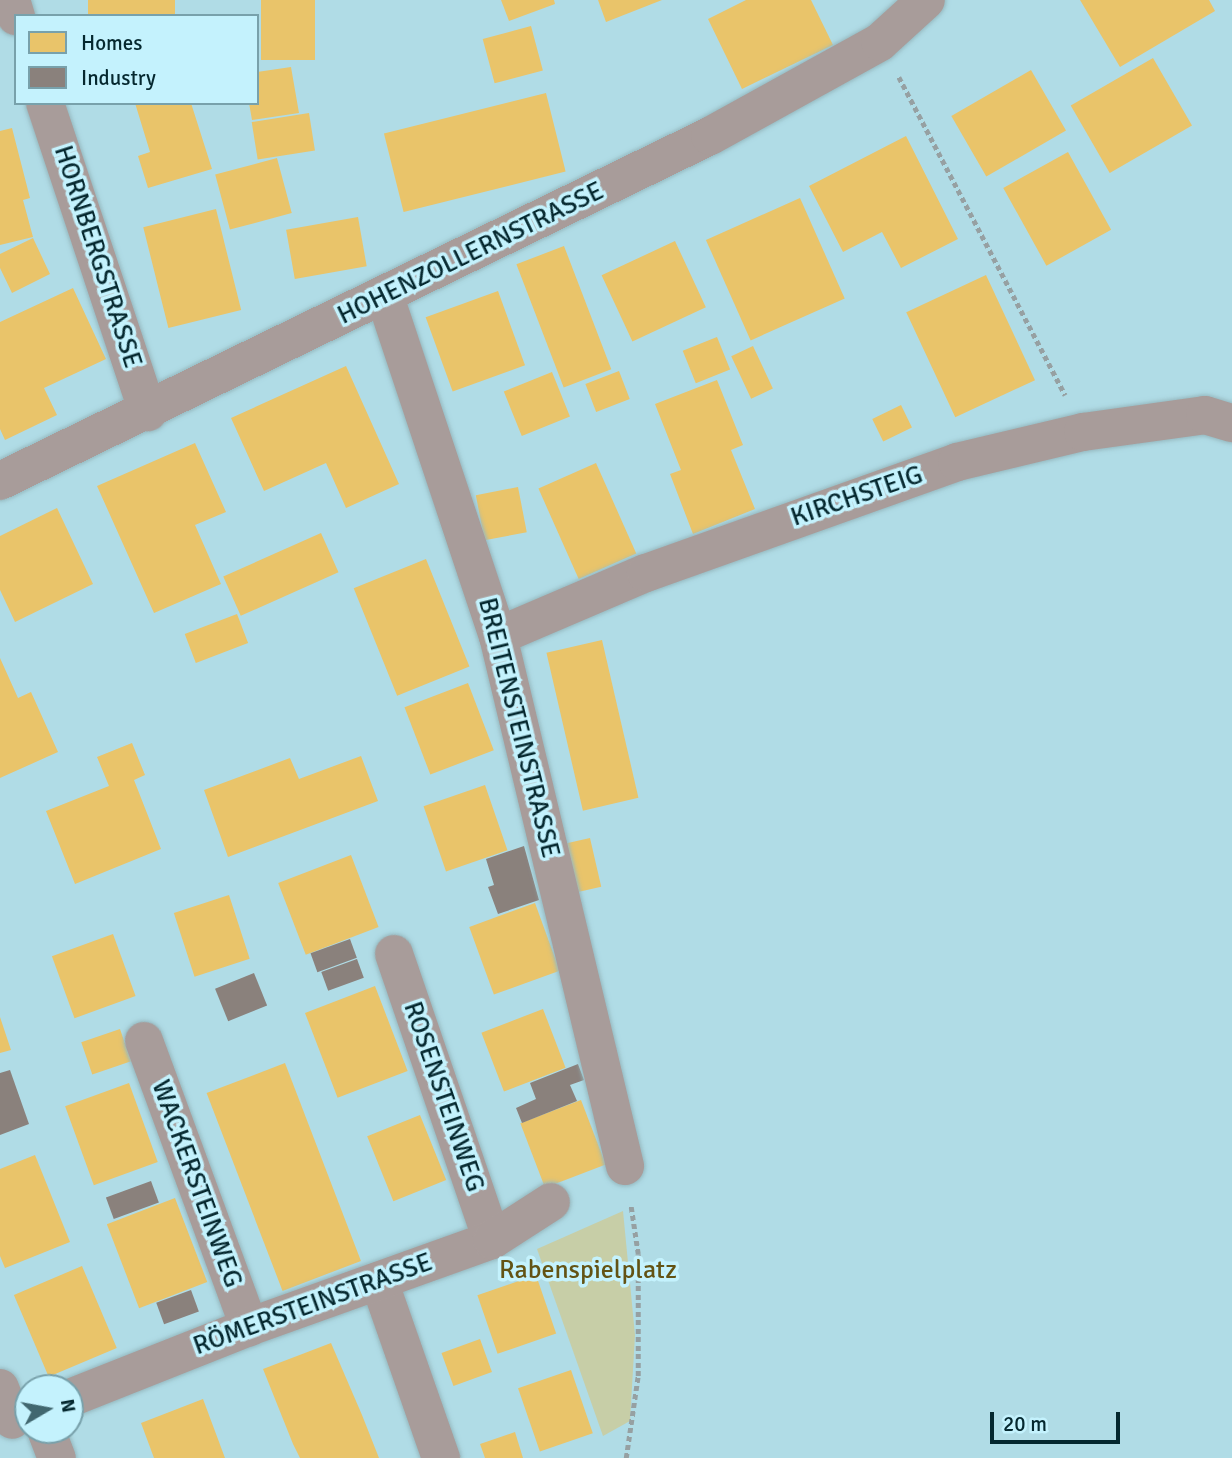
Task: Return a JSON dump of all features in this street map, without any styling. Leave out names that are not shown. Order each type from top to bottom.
[{"type":"street","name":"HOHENZOLLERNSTRASSE","points":[[0,481],[385,297],[710,136],[880,42],[926,0]]},
{"type":"street","name":"HORNBERGSTRASSE","points":[[46,105],[148,412]]},
{"type":"street","name":"BREITENSTEINSTRASSE","points":[[385,297],[498,636],[625,1166]]},
{"type":"street","name":"KIRCHSTEIG","points":[[498,636],[646,573],[957,462],[1083,432],[1205,415],[1232,423]]},
{"type":"street","name":"ROSENSTEINWEG","points":[[394,954],[492,1240]]},
{"type":"street","name":"WACKERSTEINWEG","points":[[144,1041],[249,1327]]},
{"type":"street","name":"RÖMERSTEINSTRASSE","points":[[84,1392],[249,1327],[492,1240],[551,1202]]},
{"type":"street","points":[[379,1281],[440,1458]]},
{"type":"street","points":[[44,1444],[57,1458]]},
{"type":"path","points":[[880,42],[1083,432]]},
{"type":"path","points":[[625,1166],[638,1267],[638,1376],[626,1458]]},
{"type":"green space","name":"Rabenspielplatz","points":[[623,1211],[635,1335],[630,1421],[603,1436],[537,1249]]},
{"type":"building: Homes","points":[[88,0],[175,0],[175,14],[88,14]]},
{"type":"building: Homes","points":[[261,0],[315,0],[315,60],[261,60]]},
{"type":"building: Homes","points":[[501,0],[554,0],[555,4],[509,21]]},
{"type":"building: Homes","points":[[598,0],[662,0],[606,22]]},
{"type":"building: Homes","points":[[746,0],[811,0],[833,45],[742,89],[708,19]]},
{"type":"building: Homes","points":[[1080,0],[1209,0],[1215,11],[1120,67]]},
{"type":"building: Homes","points":[[531,26],[543,70],[495,83],[483,39]]},
{"type":"building: Homes","points":[[1153,58],[1192,126],[1110,173],[1071,106]]},
{"type":"building: Homes","points":[[291,67],[299,113],[252,120],[249,105],[259,105],[259,72]]},
{"type":"building: Homes","points":[[1031,70],[1066,131],[986,177],[951,116]]},
{"type":"building: Homes","points":[[546,93],[566,172],[404,212],[384,133]]},
{"type":"building: Homes","points":[[136,105],[192,105],[212,169],[148,188],[138,156],[150,152]]},
{"type":"building: Homes","points":[[309,113],[315,151],[258,160],[252,122]]},
{"type":"building: Homes","points":[[12,128],[30,198],[23,200],[33,237],[0,245],[0,131]]},
{"type":"building: Homes","points":[[906,136],[958,239],[901,268],[882,232],[843,252],[809,186]]},
{"type":"building: Homes","points":[[1068,152],[1111,230],[1046,266],[1003,188]]},
{"type":"building: Homes","points":[[277,158],[292,213],[230,230],[215,175]]},
{"type":"building: Homes","points":[[800,198],[845,298],[751,340],[706,240]]},
{"type":"building: Homes","points":[[216,209],[241,310],[168,328],[143,227]]},
{"type":"building: Homes","points":[[358,217],[367,266],[295,279],[286,230]]},
{"type":"building: Homes","points":[[33,238],[50,274],[12,293],[0,268],[0,254]]},
{"type":"building: Homes","points":[[675,241],[706,307],[632,341],[602,275]]},
{"type":"building: Homes","points":[[564,246],[611,369],[564,388],[516,264]]},
{"type":"building: Homes","points":[[986,275],[1035,380],[955,417],[906,312]]},
{"type":"building: Homes","points":[[73,288],[106,359],[44,388],[57,415],[5,440],[0,429],[0,322]]},
{"type":"building: Homes","points":[[498,291],[525,365],[453,392],[426,317]]},
{"type":"building: Homes","points":[[717,337],[730,369],[696,383],[683,351]]},
{"type":"building: Homes","points":[[753,346],[773,389],[751,399],[731,356]]},
{"type":"building: Homes","points":[[346,366],[399,484],[346,508],[326,463],[264,491],[231,418]]},
{"type":"building: Homes","points":[[619,371],[630,399],[596,412],[585,384]]},
{"type":"building: Homes","points":[[552,372],[570,417],[522,436],[504,391]]},
{"type":"building: Homes","points":[[717,380],[743,445],[731,450],[755,509],[693,534],[670,474],[681,470],[655,404]]},
{"type":"building: Homes","points":[[901,405],[912,427],[883,441],[872,419]]},
{"type":"building: Homes","points":[[195,443],[226,512],[195,525],[221,584],[154,613],[97,486]]},
{"type":"building: Homes","points":[[596,463],[636,553],[579,579],[538,489]]},
{"type":"building: Homes","points":[[518,487],[527,532],[485,540],[476,495]]},
{"type":"building: Homes","points":[[57,508],[93,584],[15,622],[0,590],[0,536]]},
{"type":"building: Homes","points":[[321,533],[338,572],[241,616],[223,577]]},
{"type":"building: Homes","points":[[426,559],[469,667],[397,696],[354,588]]},
{"type":"building: Homes","points":[[237,614],[248,643],[196,663],[185,634]]},
{"type":"building: Homes","points":[[602,640],[638,798],[583,811],[546,653]]},
{"type":"building: Homes","points":[[0,658],[18,698],[31,692],[58,752],[0,778]]},
{"type":"building: Homes","points":[[468,683],[494,750],[430,775],[405,707]]},
{"type":"building: Homes","points":[[132,743],[145,775],[134,780],[161,849],[75,884],[46,811],[109,786],[97,757]]},
{"type":"building: Homes","points":[[361,756],[378,801],[228,857],[204,790],[290,758],[299,779]]},
{"type":"building: Homes","points":[[485,785],[507,850],[446,871],[424,806]]},
{"type":"building: Homes","points":[[590,838],[601,887],[577,892],[566,844]]},
{"type":"building: Homes","points":[[351,855],[379,927],[306,955],[278,883]]},
{"type":"building: Homes","points":[[229,895],[250,959],[195,977],[174,913]]},
{"type":"building: Homes","points":[[535,903],[560,971],[494,995],[469,927]]},
{"type":"building: Homes","points":[[113,934],[136,996],[74,1018],[52,956]]},
{"type":"building: Homes","points":[[375,986],[408,1071],[338,1098],[305,1013]]},
{"type":"building: Homes","points":[[543,1009],[566,1068],[504,1091],[481,1033]]},
{"type":"building: Homes","points":[[0,1017],[11,1050],[0,1053]]},
{"type":"building: Homes","points":[[120,1029],[131,1061],[92,1074],[81,1042]]},
{"type":"building: Homes","points":[[285,1063],[361,1261],[283,1291],[207,1093]]},
{"type":"building: Homes","points":[[129,1083],[158,1162],[94,1185],[65,1106]]},
{"type":"building: Homes","points":[[581,1100],[606,1164],[545,1188],[520,1123]]},
{"type":"building: Homes","points":[[420,1115],[446,1180],[393,1201],[367,1136]]},
{"type":"building: Homes","points":[[35,1155],[70,1242],[5,1268],[0,1256],[0,1169]]},
{"type":"building: Homes","points":[[175,1198],[207,1282],[139,1308],[107,1224]]},
{"type":"building: Homes","points":[[82,1266],[117,1348],[55,1374],[47,1374],[14,1295]]},
{"type":"building: Homes","points":[[536,1275],[556,1334],[498,1354],[477,1295]]},
{"type":"building: Homes","points":[[480,1339],[492,1372],[453,1386],[441,1353]]},
{"type":"building: Homes","points":[[331,1343],[379,1458],[300,1458],[293,1444],[263,1369]]},
{"type":"building: Homes","points":[[571,1370],[593,1433],[540,1452],[518,1388]]},
{"type":"building: Homes","points":[[203,1399],[225,1458],[154,1458],[141,1423]]},
{"type":"building: Homes","points":[[515,1432],[523,1458],[485,1458],[480,1444]]},
{"type":"building: Industry","points":[[524,846],[539,900],[498,914],[488,887],[494,885],[486,859]]},
{"type":"building: Industry","points":[[350,939],[357,958],[317,972],[311,953]]},
{"type":"building: Industry","points":[[357,959],[364,978],[328,991],[321,972]]},
{"type":"building: Industry","points":[[254,973],[267,1005],[228,1021],[215,989]]},
{"type":"building: Industry","points":[[578,1064],[584,1080],[570,1085],[577,1101],[522,1123],[516,1108],[536,1099],[530,1083]]},
{"type":"building: Industry","points":[[10,1070],[29,1124],[0,1135],[0,1073]]},
{"type":"building: Industry","points":[[151,1181],[159,1203],[114,1219],[106,1197]]},
{"type":"building: Industry","points":[[191,1290],[199,1312],[164,1324],[156,1303]]}]
